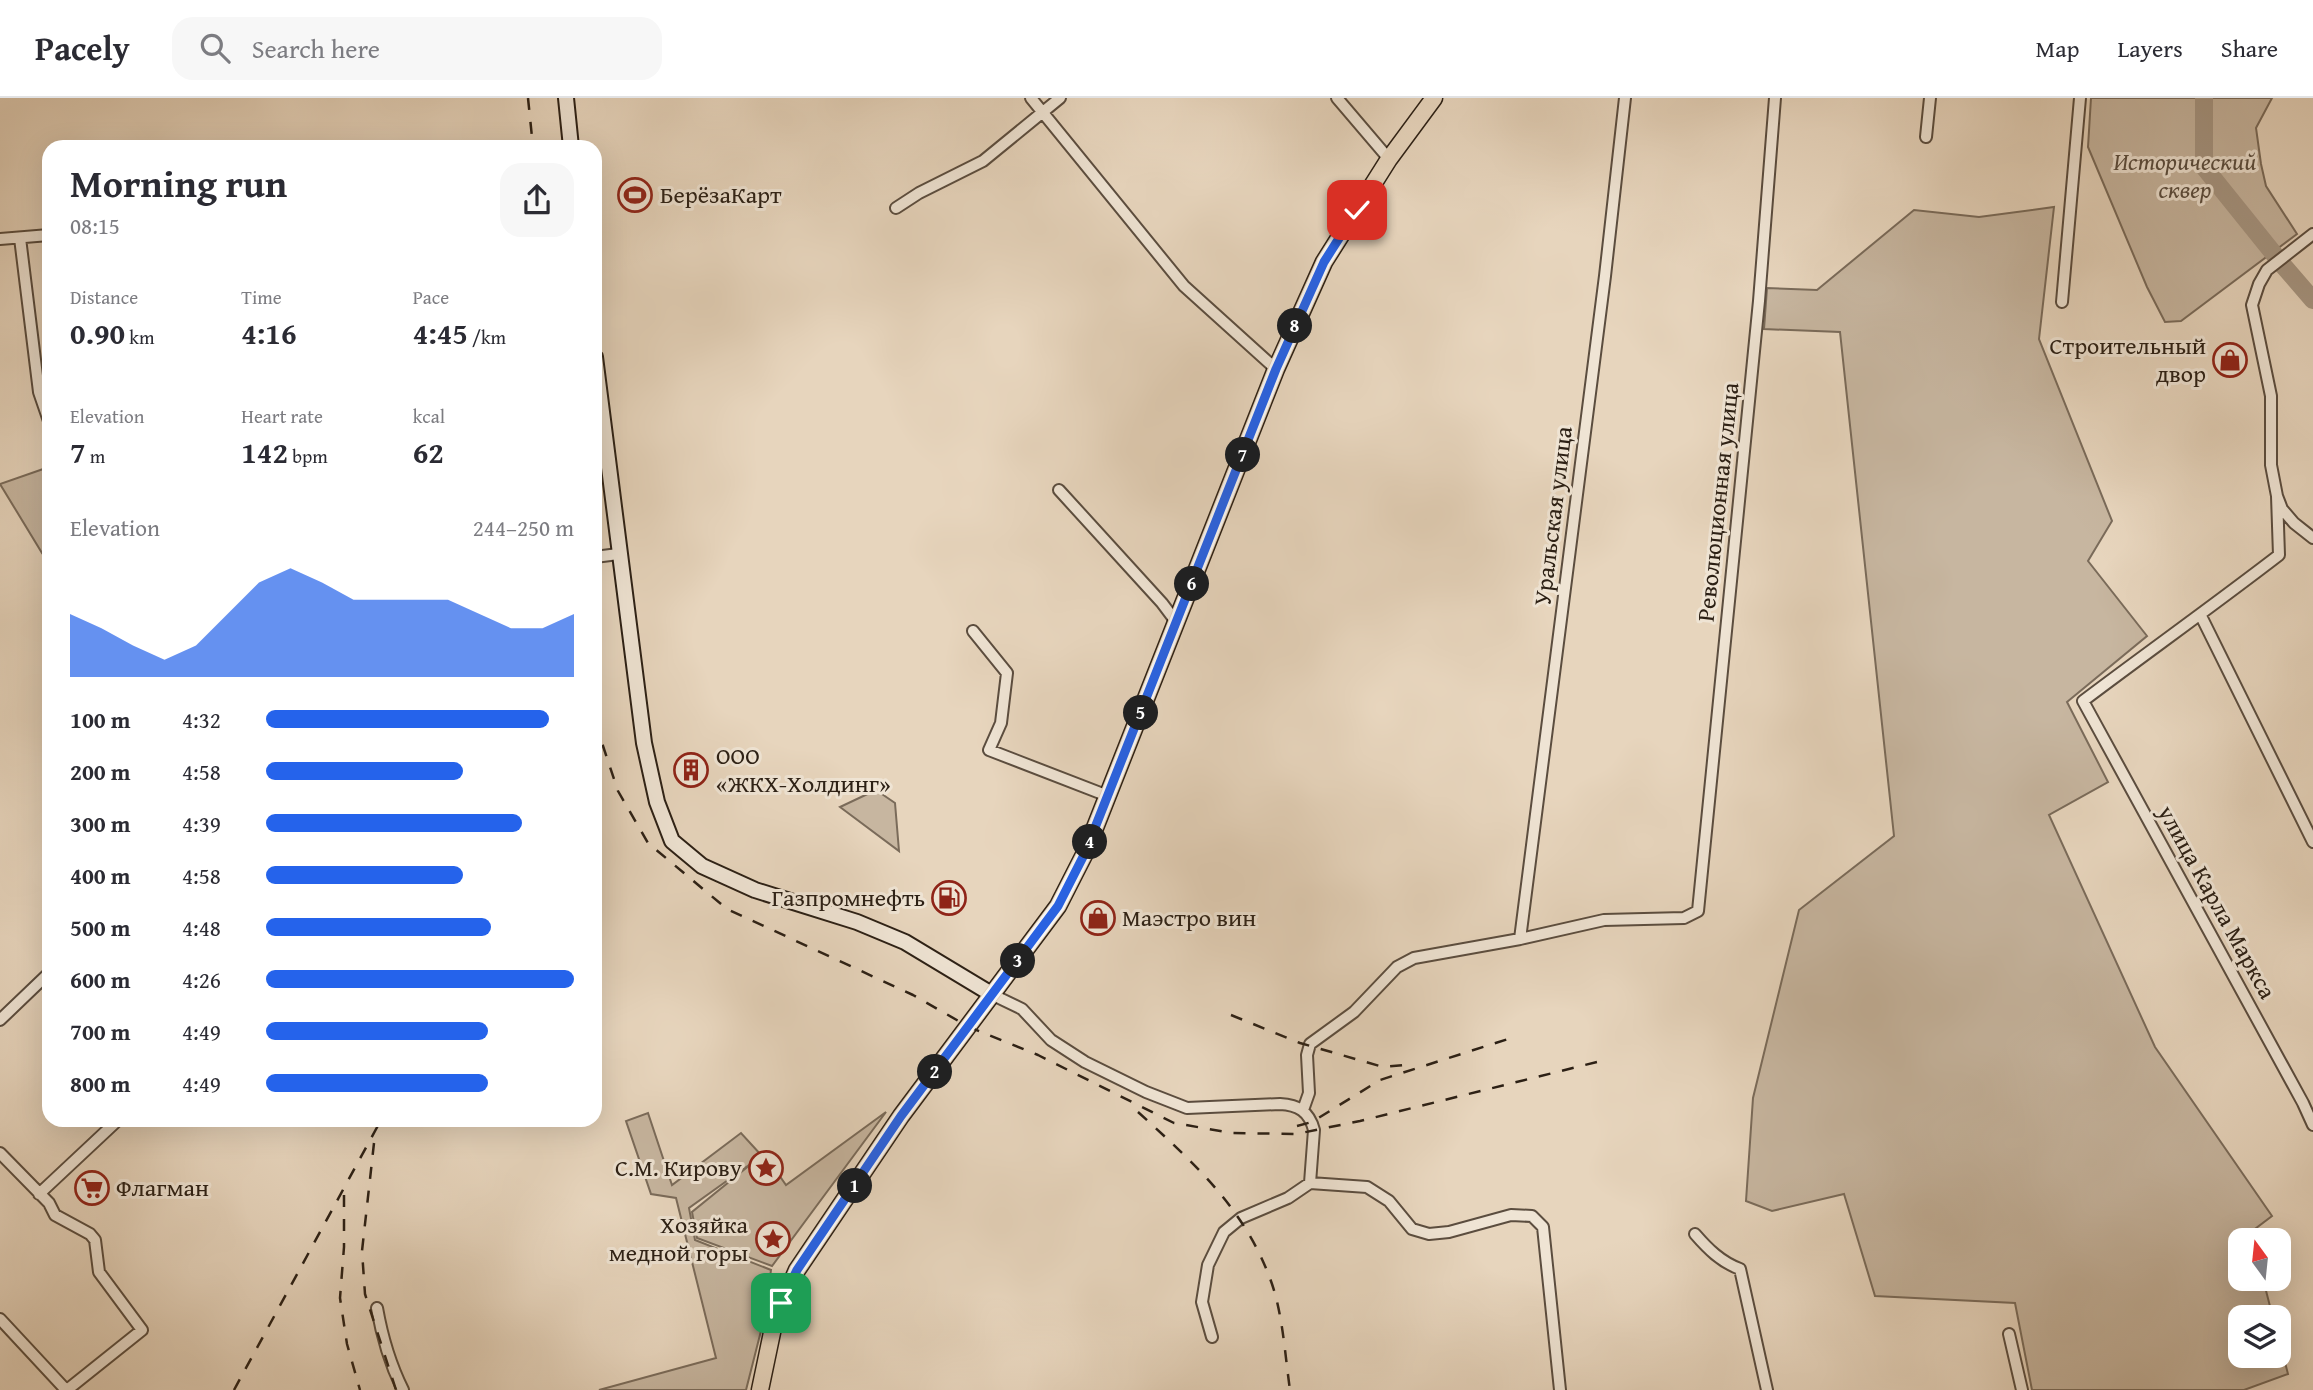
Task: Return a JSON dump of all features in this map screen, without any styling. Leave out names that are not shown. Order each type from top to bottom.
[{"type":"main road","points":[[760,1390],[774,1323],[797,1270],[901,1116],[1058,906],[1085,853],[1276,369],[1324,262],[1389,159],[1434,98]]},
{"type":"street","points":[[566,98],[570,140]]},
{"type":"street","points":[[1031,98],[1184,286],[1276,369]]},
{"type":"street","points":[[896,208],[919,193],[983,161],[1060,98]]},
{"type":"street","points":[[1337,98],[1389,159]]},
{"type":"street","name":"Уральская улица","points":[[1520,939],[1605,276],[1625,98]]},
{"type":"street","name":"Революционная улица","points":[[1520,939],[1604,920],[1684,918],[1698,911],[1759,301],[1775,98]]},
{"type":"street","points":[[1926,137],[1930,98]]},
{"type":"street","points":[[2062,302],[2080,98]]},
{"type":"street","points":[[2313,234],[2267,270],[2252,305],[2271,396],[2271,465],[2277,496],[2278,555],[2201,615],[2313,842]]},
{"type":"street","points":[[0,239],[42,235]]},
{"type":"street","points":[[20,238],[42,401]]},
{"type":"street","points":[[602,417],[644,743],[657,802],[672,841],[702,866],[755,890],[857,922],[905,942],[1021,1009],[1051,1040],[1085,1062],[1146,1092],[1187,1108],[1280,1104],[1293,1105],[1303,1110],[1314,1130],[1310,1183]]},
{"type":"street","points":[[1059,490],[1177,623]]},
{"type":"street","points":[[2277,496],[2282,509],[2313,538]]},
{"type":"street","points":[[602,556],[618,554]]},
{"type":"street","name":"улица Карла Маркса","points":[[2201,615],[2176,630],[2083,701],[2308,1100],[2313,1125]]},
{"type":"street","points":[[973,631],[1007,673],[1001,723],[989,750],[1108,796]]},
{"type":"street","points":[[1303,1110],[1309,1093],[1307,1055],[1310,1044],[1354,1012],[1397,967],[1414,958],[1520,939]]},
{"type":"street","points":[[0,1020],[42,980]]},
{"type":"street","points":[[39,1194],[111,1127]]},
{"type":"street","points":[[0,1320],[66,1390],[142,1330],[99,1272],[95,1240],[90,1234],[55,1215],[48,1203],[1,1155]]},
{"type":"street","points":[[1212,1337],[1202,1302],[1209,1265],[1224,1232],[1241,1218],[1288,1198],[1310,1183],[1367,1187],[1389,1200],[1412,1229],[1429,1234],[1450,1232],[1511,1215],[1532,1216],[1543,1227],[1560,1390]]},
{"type":"street","points":[[1695,1234],[1709,1250],[1729,1265],[1740,1269],[1767,1390]]},
{"type":"street","points":[[377,1308],[395,1373],[403,1390]]},
{"type":"street","points":[[2010,1334],[2022,1390]]},
{"type":"green space","name":"Исторический сквер","points":[[2091,98],[2272,98],[2256,128],[2261,164],[2266,186],[2297,234],[2181,321],[2165,322],[2147,287],[2088,147]]},
{"type":"green space","points":[[2054,207],[2039,339],[2112,521],[2088,561],[2147,636],[2067,702],[2108,782],[2049,815],[2155,1047],[2272,1216],[2256,1228],[2228,1228],[2228,1292],[2266,1292],[2270,1305],[2228,1305],[2228,1368],[2286,1368],[2288,1374],[2244,1390],[2032,1390],[2015,1303],[1875,1296],[1844,1194],[1772,1211],[1746,1201],[1753,1098],[1799,910],[1894,836],[1840,332],[1764,329],[1767,288],[1817,290],[1914,210],[1979,217]]},
{"type":"green space","points":[[42,469],[42,553],[0,484]]},
{"type":"green space","points":[[876,790],[895,803],[899,851],[840,807]]},
{"type":"green space","points":[[886,1112],[772,1266],[697,1238],[692,1212],[756,1160],[689,1208],[695,1240],[771,1270],[764,1319],[746,1390],[599,1390],[716,1358],[676,1198],[651,1194],[626,1121],[648,1113],[672,1185],[741,1133],[762,1156],[765,1155],[786,1185]]},
{"type":"waterway","points":[[2204,98],[2204,167],[2278,259]]},
{"type":"waterway","points":[[2281,263],[2313,300]]},
{"type":"railway","points":[[528,98],[532,140]]},
{"type":"railway","points":[[602,743],[618,791],[648,843],[727,909],[913,995],[969,1027],[1038,1055],[1174,1123],[1232,1133],[1296,1134],[1360,1121],[1597,1062]]},
{"type":"railway","points":[[1231,1015],[1300,1043],[1383,1067],[1404,1065]]},
{"type":"railway","points":[[1297,1126],[1312,1122],[1380,1080],[1508,1039]]},
{"type":"railway","points":[[1138,1112],[1198,1169],[1233,1210],[1248,1233],[1261,1257],[1276,1297],[1290,1390]]},
{"type":"railway","points":[[234,1390],[377,1127]]},
{"type":"railway","points":[[374,1143],[362,1251],[365,1294],[396,1390]]},
{"type":"railway","points":[[344,1195],[340,1298],[347,1344],[360,1390]]},
{"type":"place","name":"БерёзаКарт","points":[[635,195]]},
{"type":"place","name":"Строительный двор","points":[[2230,360]]},
{"type":"place","name":"ООО «ЖКХ-Холдинг»","points":[[691,770]]},
{"type":"place","name":"Газпромнефть","points":[[949,898]]},
{"type":"place","name":"Маэстро вин","points":[[1098,918]]},
{"type":"place","name":"С.М. Кирову","points":[[766,1168]]},
{"type":"place","name":"Флагман","points":[[92,1188]]},
{"type":"place","name":"Хозяйка медной горы","points":[[773,1239]]},
{"type":"route","points":[[781,1303],[797,1270],[901,1116],[1058,906],[1085,853],[1276,369],[1324,262],[1357,210]]}]
